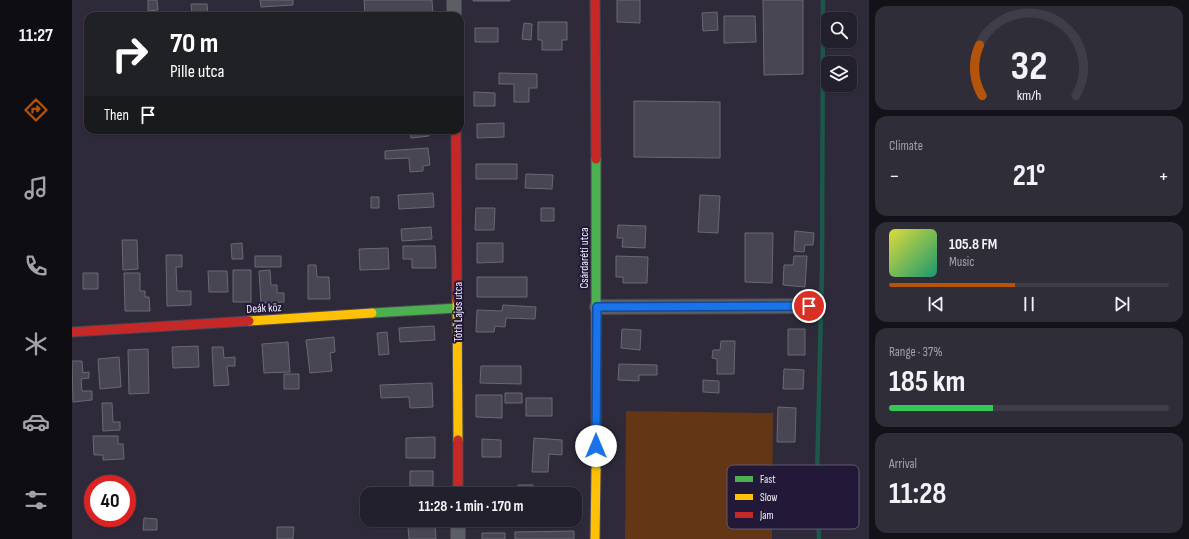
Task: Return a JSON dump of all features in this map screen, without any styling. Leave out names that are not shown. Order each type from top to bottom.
[{"type":"street","points":[[454,0],[454,12]]},
{"type":"street","name":"Csárdaréti utca","points":[[595,0],[597,307],[595,539]]},
{"type":"street","name":"Tóth Lajos utca","points":[[456,134],[458,487]]},
{"type":"street","points":[[597,307],[809,306]]},
{"type":"street","name":"Deák köz","points":[[72,332],[458,308]]},
{"type":"street","points":[[458,527],[458,539]]},
{"type":"shaded area","points":[[626,411],[773,413],[773,465],[727,465],[727,529],[772,529],[772,539],[625,539]]},
{"type":"building","points":[[148,0],[157,0],[158,10],[148,11]]},
{"type":"building","points":[[260,0],[293,0],[293,5],[261,7]]},
{"type":"building","points":[[364,0],[432,0],[433,12],[365,12]]},
{"type":"building","points":[[510,0],[510,1],[473,1]]},
{"type":"building","points":[[617,0],[640,0],[640,23],[617,22]]},
{"type":"building","points":[[763,0],[803,0],[803,74],[764,75]]},
{"type":"building","points":[[191,4],[207,4],[208,12],[192,12]]},
{"type":"building","points":[[717,12],[718,30],[703,31],[702,13]]},
{"type":"building","points":[[724,16],[755,16],[756,42],[724,43]]},
{"type":"building","points":[[538,22],[567,22],[567,40],[562,40],[562,50],[542,50],[542,40],[538,40]]},
{"type":"building","points":[[524,23],[532,24],[531,40],[522,39]]},
{"type":"building","points":[[475,28],[498,28],[498,42],[475,42]]},
{"type":"building","points":[[499,73],[537,74],[537,88],[529,88],[529,102],[514,102],[514,84],[499,84]]},
{"type":"building","points":[[474,92],[495,93],[495,106],[474,106]]},
{"type":"building","points":[[634,101],[720,102],[720,158],[634,157]]},
{"type":"building","points":[[504,123],[504,137],[477,138],[477,124]]},
{"type":"building","points":[[410,134],[429,134],[429,136],[411,138]]},
{"type":"building","points":[[428,148],[430,165],[423,166],[423,171],[410,172],[409,158],[385,159],[385,151]]},
{"type":"building","points":[[476,164],[517,164],[517,179],[476,179]]},
{"type":"building","points":[[526,174],[553,175],[552,189],[525,188]]},
{"type":"building","points":[[433,193],[434,207],[399,209],[398,195]]},
{"type":"building","points":[[700,195],[720,196],[718,233],[698,232]]},
{"type":"building","points":[[371,197],[379,197],[379,208],[371,208]]},
{"type":"building","points":[[476,208],[495,208],[494,230],[475,230]]},
{"type":"building","points":[[541,208],[554,208],[554,221],[541,221]]},
{"type":"building","points":[[618,225],[646,226],[645,248],[622,247],[623,238],[617,238]]},
{"type":"building","points":[[431,227],[432,239],[402,241],[401,229]]},
{"type":"building","points":[[795,231],[814,233],[813,245],[805,245],[804,252],[794,251]]},
{"type":"building","points":[[745,233],[773,233],[772,283],[745,282]]},
{"type":"building","points":[[122,240],[137,240],[138,269],[123,270]]},
{"type":"building","points":[[242,243],[243,259],[232,259],[231,244]]},
{"type":"building","points":[[477,243],[503,243],[503,262],[477,263]]},
{"type":"building","points":[[403,246],[435,246],[436,268],[412,268],[412,259],[403,259]]},
{"type":"building","points":[[388,248],[389,269],[360,270],[359,249]]},
{"type":"building","points":[[166,255],[182,255],[182,267],[176,267],[177,291],[191,291],[191,305],[167,306]]},
{"type":"building","points":[[255,256],[281,256],[281,267],[255,267]]},
{"type":"building","points":[[616,256],[648,257],[647,283],[623,283],[623,277],[616,277]]},
{"type":"building","points":[[794,256],[807,256],[805,287],[783,285],[784,265],[793,265]]},
{"type":"building","points":[[308,265],[316,265],[317,277],[329,277],[330,299],[308,299]]},
{"type":"building","points":[[233,270],[251,270],[251,302],[233,302]]},
{"type":"building","points":[[270,270],[271,285],[277,285],[277,293],[284,293],[284,302],[261,303],[259,271]]},
{"type":"building","points":[[208,271],[227,271],[228,292],[209,292]]},
{"type":"building","points":[[83,273],[98,273],[98,289],[83,289]]},
{"type":"building","points":[[124,273],[140,273],[140,291],[145,291],[145,297],[149,297],[150,311],[125,311]]},
{"type":"building","points":[[477,277],[527,277],[527,297],[477,297]]},
{"type":"building","points":[[503,305],[536,307],[535,319],[506,318],[505,327],[495,326],[494,332],[476,332],[477,310],[502,311]]},
{"type":"building","points":[[434,326],[435,340],[400,342],[399,328]]},
{"type":"building","points":[[622,329],[641,330],[640,350],[621,348]]},
{"type":"building","points":[[788,329],[805,329],[805,355],[788,355]]},
{"type":"building","points":[[387,332],[389,354],[379,355],[377,333]]},
{"type":"building","points":[[334,337],[335,352],[330,353],[332,371],[310,373],[306,340]]},
{"type":"building","points":[[721,341],[735,341],[734,374],[717,374],[717,359],[712,358],[713,350],[720,350]]},
{"type":"building","points":[[288,342],[290,372],[264,373],[262,344]]},
{"type":"building","points":[[198,346],[199,367],[173,368],[172,347]]},
{"type":"building","points":[[212,347],[223,347],[224,358],[235,357],[235,366],[227,366],[229,385],[214,386]]},
{"type":"building","points":[[148,349],[149,393],[129,394],[128,350]]},
{"type":"building","points":[[119,357],[121,387],[100,389],[98,359]]},
{"type":"building","points":[[72,361],[82,361],[83,373],[89,372],[89,378],[81,379],[82,391],[92,391],[92,400],[73,402]]},
{"type":"building","points":[[619,364],[657,365],[657,375],[639,375],[639,381],[618,380]]},
{"type":"building","points":[[481,366],[521,366],[521,384],[480,383]]},
{"type":"building","points":[[784,369],[804,370],[803,389],[783,389]]},
{"type":"building","points":[[284,374],[299,374],[299,389],[284,389]]},
{"type":"building","points":[[703,380],[719,381],[719,393],[703,392]]},
{"type":"building","points":[[432,383],[433,407],[410,408],[409,397],[381,398],[380,385]]},
{"type":"building","points":[[505,393],[522,393],[522,403],[505,403]]},
{"type":"building","points":[[476,395],[502,395],[502,418],[476,417]]},
{"type":"building","points":[[526,398],[552,398],[552,416],[526,416]]},
{"type":"building","points":[[102,403],[112,403],[113,422],[120,422],[120,430],[103,431]]},
{"type":"building","points":[[778,407],[796,408],[795,442],[777,442]]},
{"type":"building","points":[[93,436],[118,436],[118,444],[123,444],[124,459],[103,460],[103,455],[94,455]]},
{"type":"building","points":[[435,437],[435,458],[406,458],[406,438]]},
{"type":"building","points":[[534,438],[562,440],[562,455],[549,454],[548,472],[532,472]]},
{"type":"building","points":[[482,439],[501,440],[501,457],[482,457]]},
{"type":"building","points":[[410,471],[433,471],[433,486],[410,486]]},
{"type":"building","points":[[518,485],[533,485],[533,487],[518,487]]},
{"type":"building","points":[[144,518],[157,519],[157,530],[143,530]]},
{"type":"building","points":[[277,527],[294,527],[293,539],[277,539]]},
{"type":"building","points":[[408,527],[435,527],[436,539],[409,539]]},
{"type":"building","points":[[574,531],[574,539],[515,539],[515,532]]},
{"type":"building","points":[[482,533],[505,533],[505,539],[482,539]]},
{"type":"waterway","points":[[817,465],[822,270],[823,0]]},
{"type":"waterway","points":[[819,529],[819,539]]},
{"type":"traffic: fast","points":[[596,159],[596,470]]},
{"type":"traffic: fast","points":[[372,313],[458,308]]},
{"type":"traffic: slow","points":[[457,300],[458,440]]},
{"type":"traffic: slow","points":[[249,321],[372,313]]},
{"type":"traffic: slow","points":[[595,539],[596,470]]},
{"type":"traffic: jam","points":[[595,0],[596,159]]},
{"type":"traffic: jam","points":[[456,134],[457,300]]},
{"type":"traffic: jam","points":[[72,332],[249,321]]},
{"type":"traffic: jam","points":[[458,440],[458,487]]},
{"type":"route","points":[[596,446],[597,307],[809,306]]}]
